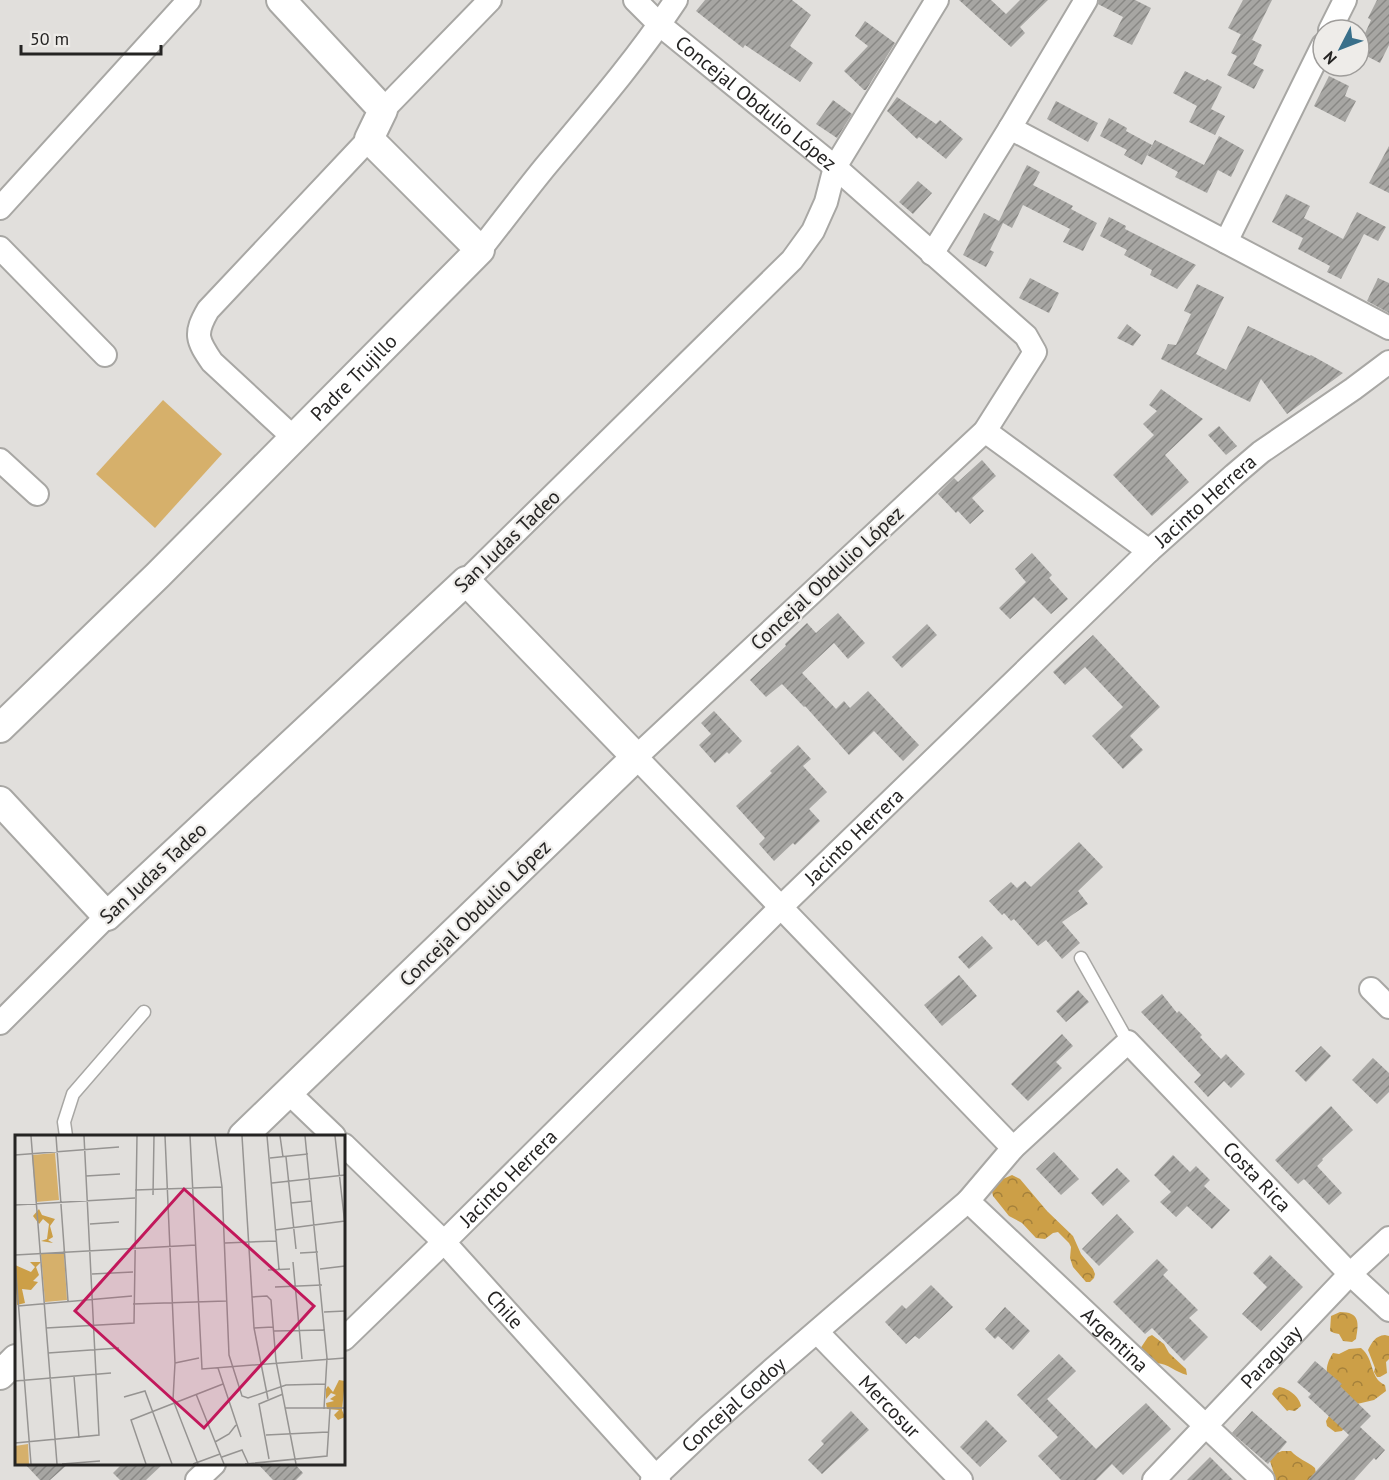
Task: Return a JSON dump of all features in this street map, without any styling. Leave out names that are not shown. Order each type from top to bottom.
[{"type":"street","points":[[0,208],[189,0]]},
{"type":"street","points":[[281,0],[382,110]]},
{"type":"street","points":[[294,438],[212,362],[203,350],[198,337],[200,323],[208,310],[369,139],[382,110],[490,0]]},
{"type":"street","name":"Concejal Obdulio López","points":[[245,1135],[636,758],[985,430],[1035,352],[1026,336],[835,167],[660,25],[635,0]]},
{"type":"street","name":"Padre Trujillo","points":[[0,728],[158,575],[480,250],[603,99],[660,25],[676,0]]},
{"type":"street","name":"San Judas Tadeo","points":[[0,1023],[107,916],[466,581],[792,260],[813,231],[826,202],[835,167],[937,0]]},
{"type":"street","points":[[932,254],[1010,129],[1086,0]]},
{"type":"street","points":[[1336,18],[1345,0]]},
{"type":"street","points":[[1226,242],[1311,69]]},
{"type":"street","points":[[1010,129],[1389,328]]},
{"type":"street","points":[[369,139],[480,250]]},
{"type":"street","points":[[0,248],[105,355]]},
{"type":"street","name":"Jacinto Herrera","points":[[345,1338],[780,908],[1149,551],[1261,452],[1389,362]]},
{"type":"street","points":[[985,430],[1149,551]]},
{"type":"street","points":[[0,459],[37,494]]},
{"type":"street","points":[[466,581],[1013,1148]]},
{"type":"street","points":[[0,801],[107,916]]},
{"type":"street","points":[[1371,989],[1389,1007]]},
{"type":"street","name":"Concejal Godoy","points":[[655,1479],[708,1427],[772,1370],[968,1201],[1013,1148],[1128,1042]]},
{"type":"street","name":"Costa Rica","points":[[1128,1042],[1350,1274],[1389,1310]]},
{"type":"street","points":[[288,1092],[332,1135]]},
{"type":"street","name":"Chile","points":[[345,1146],[444,1242],[655,1479]]},
{"type":"street","name":"Argentina","points":[[968,1201],[1263,1480]]},
{"type":"street","name":"Paraguay","points":[[1154,1480],[1350,1274],[1389,1238]]},
{"type":"street","name":"Mercosur","points":[[817,1332],[961,1480]]},
{"type":"street","points":[[0,1375],[15,1360]]},
{"type":"street","points":[[197,1480],[213,1465]]},
{"type":"lane","points":[[1081,958],[1128,1042]]},
{"type":"lane","points":[[66,1135],[64,1122],[73,1094],[144,1012]]},
{"type":"shaded area","points":[[163,400],[222,454],[155,528],[96,474]]},
{"type":"green space","points":[[1012,1175],[1020,1179],[1047,1211],[1073,1236],[1081,1254],[1095,1274],[1090,1282],[1086,1282],[1073,1267],[1070,1258],[1071,1247],[1058,1232],[1045,1239],[1036,1238],[1022,1223],[1009,1216],[993,1196],[991,1187],[994,1183]]},
{"type":"green space","points":[[1340,1312],[1351,1314],[1357,1320],[1356,1339],[1352,1342],[1343,1341],[1339,1334],[1330,1331],[1331,1316]]},
{"type":"green space","points":[[1152,1335],[1164,1344],[1169,1353],[1186,1369],[1187,1375],[1165,1365],[1152,1364],[1140,1349]]},
{"type":"green space","points":[[1389,1336],[1387,1373],[1377,1377],[1368,1350],[1376,1338]]},
{"type":"green space","points":[[1361,1348],[1368,1357],[1376,1378],[1385,1385],[1386,1391],[1374,1400],[1357,1404],[1327,1373],[1327,1368],[1333,1353],[1339,1354],[1349,1349]]},
{"type":"green space","points":[[1279,1387],[1293,1393],[1301,1406],[1295,1411],[1287,1411],[1272,1394]]},
{"type":"green space","points":[[1329,1416],[1344,1428],[1342,1431],[1335,1432],[1327,1426],[1326,1421]]},
{"type":"green space","points":[[1282,1451],[1291,1451],[1315,1468],[1317,1480],[1276,1480],[1270,1461]]},
{"type":"building","points":[[705,0],[792,0],[811,15],[790,46],[813,63],[800,82],[745,45],[743,48],[696,11]]},
{"type":"building","points":[[959,0],[991,0],[1006,14],[1020,0],[1048,0],[1020,27],[1025,33],[1011,47]]},
{"type":"building","points":[[1099,0],[1135,0],[1151,8],[1132,45],[1113,36],[1123,17],[1098,4]]},
{"type":"building","points":[[1243,0],[1272,0],[1252,40],[1228,28]]},
{"type":"building","points":[[1377,0],[1389,0],[1389,45],[1380,63],[1371,58],[1371,18],[1368,18]]},
{"type":"building","points":[[865,21],[895,43],[864,90],[844,71],[868,46],[855,36]]},
{"type":"building","points":[[1241,34],[1262,45],[1253,64],[1264,70],[1254,89],[1227,75],[1237,56],[1231,53]]},
{"type":"building","points":[[1185,71],[1222,87],[1211,109],[1225,116],[1215,135],[1189,122],[1197,106],[1173,93]]},
{"type":"building","points":[[1328,78],[1349,86],[1345,96],[1356,101],[1345,122],[1314,106]]},
{"type":"building","points":[[897,97],[936,124],[940,120],[963,139],[946,159],[919,137],[917,139],[887,111]]},
{"type":"building","points":[[833,100],[852,114],[837,138],[816,124]]},
{"type":"building","points":[[1056,101],[1098,123],[1088,142],[1047,119]]},
{"type":"building","points":[[1109,118],[1127,128],[1126,131],[1152,145],[1142,165],[1124,155],[1127,150],[1100,136]]},
{"type":"building","points":[[1219,136],[1244,150],[1231,177],[1218,170],[1207,193],[1175,177],[1178,172],[1147,155],[1155,140],[1204,165]]},
{"type":"building","points":[[1389,146],[1389,193],[1369,183]]},
{"type":"building","points":[[1027,165],[1040,172],[1033,185],[1073,206],[1071,209],[1097,223],[1083,251],[1063,242],[1070,229],[1023,205],[1012,228],[1003,223],[990,250],[994,252],[986,267],[963,255],[984,213],[999,221]]},
{"type":"building","points":[[918,181],[932,193],[913,214],[899,202]]},
{"type":"building","points":[[1286,194],[1310,206],[1304,218],[1343,239],[1357,212],[1386,227],[1378,241],[1364,234],[1341,279],[1327,272],[1330,266],[1298,249],[1303,238],[1272,222]]},
{"type":"building","points":[[1109,217],[1126,226],[1125,229],[1196,265],[1177,289],[1150,275],[1152,270],[1124,255],[1127,250],[1100,236]]},
{"type":"building","points":[[1030,278],[1059,293],[1049,313],[1019,298]]},
{"type":"building","points":[[1378,278],[1389,283],[1389,313],[1367,301]]},
{"type":"building","points":[[1197,284],[1224,297],[1196,354],[1226,370],[1248,326],[1311,355],[1343,373],[1287,414],[1261,379],[1250,402],[1161,359],[1168,344],[1176,345],[1191,314],[1184,311]]},
{"type":"building","points":[[1127,324],[1141,335],[1133,346],[1117,338]]},
{"type":"building","points":[[1161,389],[1203,419],[1165,455],[1189,482],[1152,516],[1113,475],[1154,435],[1143,424],[1157,411],[1149,405]]},
{"type":"building","points":[[1219,426],[1237,446],[1226,455],[1208,435]]},
{"type":"building","points":[[982,460],[996,476],[972,498],[984,511],[970,524],[938,494],[954,478],[958,482]]},
{"type":"building","points":[[1032,553],[1052,575],[1049,578],[1068,599],[1051,614],[1034,597],[1010,619],[999,608],[1026,582],[1015,569]]},
{"type":"building","points":[[838,613],[865,643],[848,659],[834,643],[802,673],[836,709],[844,701],[850,708],[868,691],[919,745],[903,761],[874,731],[849,755],[782,684],[766,697],[750,680],[807,623],[816,633]]},
{"type":"building","points":[[927,624],[937,635],[902,668],[892,657]]},
{"type":"building","points":[[1093,635],[1160,707],[1130,736],[1143,750],[1123,769],[1092,736],[1123,707],[1085,667],[1065,685],[1053,672]]},
{"type":"building","points":[[714,711],[742,741],[729,754],[727,752],[715,763],[699,745],[711,734],[701,723]]},
{"type":"building","points":[[798,745],[811,759],[803,766],[827,792],[809,809],[820,821],[774,861],[759,844],[765,838],[736,806]]},
{"type":"building","points":[[1079,842],[1103,867],[1078,891],[1088,904],[1062,922],[1080,943],[1062,959],[1046,940],[1038,946],[1014,919],[1011,921],[1004,913],[1002,915],[989,901],[1011,882],[1017,888],[1025,881],[1031,887]]},
{"type":"building","points":[[982,936],[993,948],[969,969],[958,957]]},
{"type":"building","points":[[959,975],[977,996],[942,1026],[924,1005]]},
{"type":"building","points":[[1078,990],[1089,1002],[1066,1022],[1056,1011]]},
{"type":"building","points":[[1162,994],[1177,1013],[1179,1011],[1202,1035],[1200,1037],[1221,1059],[1226,1054],[1245,1074],[1231,1088],[1224,1081],[1208,1097],[1194,1082],[1201,1075],[1141,1012]]},
{"type":"building","points":[[1062,1034],[1073,1046],[1056,1062],[1062,1068],[1028,1101],[1011,1084]]},
{"type":"building","points":[[1321,1046],[1331,1056],[1306,1082],[1295,1071]]},
{"type":"building","points":[[1373,1058],[1389,1073],[1389,1092],[1377,1104],[1352,1080]]},
{"type":"building","points":[[1331,1106],[1353,1130],[1317,1166],[1342,1193],[1329,1205],[1304,1179],[1298,1184],[1275,1160]]},
{"type":"building","points":[[1054,1152],[1079,1179],[1061,1195],[1036,1169]]},
{"type":"building","points":[[1173,1155],[1190,1172],[1196,1166],[1210,1180],[1204,1186],[1230,1210],[1212,1229],[1187,1206],[1176,1217],[1160,1202],[1171,1192],[1154,1175]]},
{"type":"building","points":[[1117,1168],[1130,1181],[1103,1206],[1091,1193]]},
{"type":"building","points":[[1117,1214],[1134,1232],[1099,1266],[1082,1249]]},
{"type":"building","points":[[1270,1255],[1303,1287],[1261,1331],[1242,1314],[1267,1287],[1253,1273]]},
{"type":"building","points":[[1157,1259],[1168,1270],[1163,1275],[1198,1310],[1189,1318],[1208,1337],[1184,1361],[1152,1328],[1145,1334],[1113,1302]]},
{"type":"building","points":[[931,1285],[953,1307],[919,1339],[915,1336],[906,1344],[885,1322],[902,1305],[906,1309]]},
{"type":"building","points":[[1005,1307],[1030,1331],[1013,1350],[998,1336],[995,1339],[985,1329]]},
{"type":"building","points":[[1059,1354],[1076,1371],[1047,1399],[1096,1449],[1146,1403],[1171,1429],[1123,1475],[1112,1464],[1096,1480],[1061,1480],[1038,1456],[1058,1437],[1017,1395]]},
{"type":"building","points":[[1315,1361],[1342,1384],[1340,1386],[1371,1416],[1360,1427],[1385,1450],[1376,1460],[1374,1458],[1354,1480],[1308,1480],[1349,1435],[1308,1397],[1311,1394],[1297,1382]]},
{"type":"building","points":[[851,1411],[869,1430],[822,1474],[808,1460],[824,1444],[821,1441]]},
{"type":"building","points":[[1252,1411],[1287,1442],[1268,1464],[1232,1433]]},
{"type":"building","points":[[986,1420],[1007,1441],[980,1467],[960,1447]]},
{"type":"building","points":[[1210,1457],[1233,1480],[1187,1480]]},
{"type":"building","points":[[26,1465],[67,1465],[50,1480],[40,1480]]},
{"type":"building","points":[[121,1465],[162,1465],[146,1480],[120,1480],[113,1473]]},
{"type":"building","points":[[259,1465],[296,1465],[303,1473],[296,1480],[273,1480]]}]
